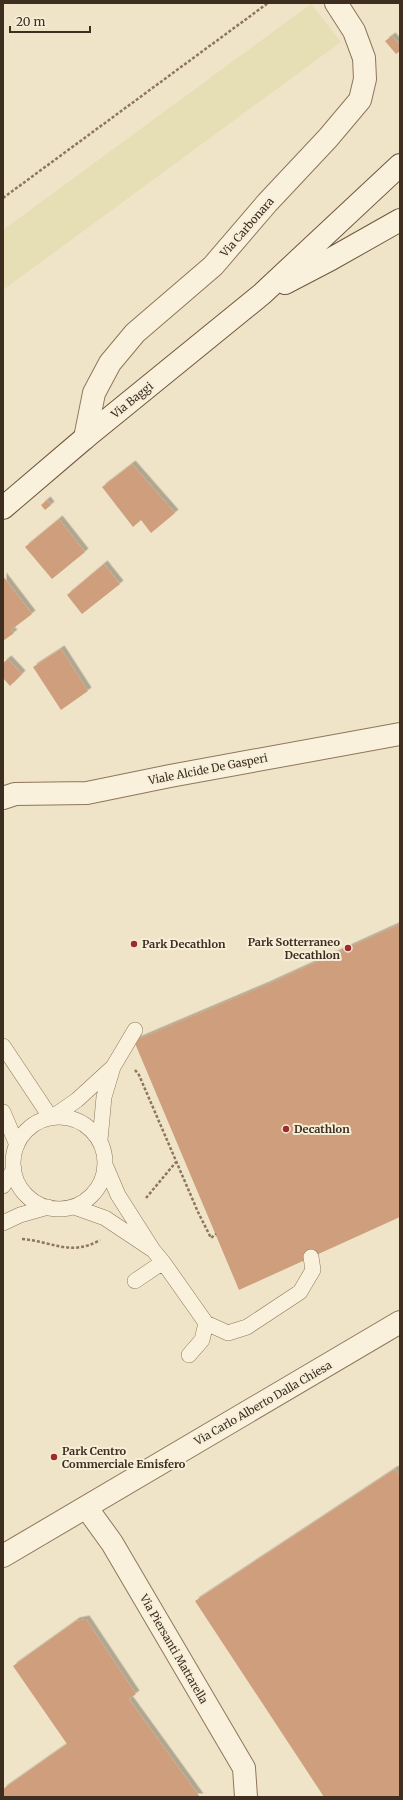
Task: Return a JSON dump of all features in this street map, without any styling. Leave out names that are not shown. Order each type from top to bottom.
[{"type":"street","name":"Via Carbonara","points":[[85,438],[94,393],[110,363],[135,333],[213,266],[267,203],[328,138],[360,100],[365,79],[364,58],[354,31],[336,3]]},
{"type":"street","name":"Via Baggi","points":[[3,508],[85,438],[262,294],[400,165]]},
{"type":"street","name":"Via Baggi","points":[[262,294],[332,259],[400,220]]},
{"type":"street","name":"Viale Alcide De Gasperi","points":[[7,794],[87,793],[400,734]]},
{"type":"street","name":"Via Carlo Alberto Dalla Chiesa","points":[[3,1556],[400,1322]]},
{"type":"street","name":"Via Piersanti Mattarella","points":[[86,1506],[112,1543],[244,1768],[246,1797]]},
{"type":"lane","points":[[135,1030],[113,1067],[104,1096],[100,1140],[105,1153],[106,1167],[118,1195],[153,1250],[206,1323],[228,1333],[246,1327],[300,1292],[313,1270],[311,1257]]},
{"type":"lane","points":[[3,1046],[51,1118]]},
{"type":"lane","points":[[51,1118],[77,1100],[113,1067]]},
{"type":"lane","points":[[3,1112],[17,1145]]},
{"type":"lane","points":[[100,1140],[70,1118],[51,1118],[40,1121],[30,1127],[22,1135],[14,1152],[14,1169],[18,1182],[25,1193],[36,1202],[48,1207],[61,1209],[74,1207],[86,1201],[96,1192],[106,1167]]},
{"type":"lane","points":[[3,1186],[14,1169]]},
{"type":"lane","points":[[3,1223],[20,1215],[48,1207]]},
{"type":"lane","points":[[74,1207],[105,1218],[153,1250]]},
{"type":"lane","points":[[135,1281],[163,1262]]},
{"type":"lane","points":[[189,1355],[202,1340],[206,1323]]},
{"type":"path","points":[[3,198],[268,3]]},
{"type":"path","points":[[133,1068],[139,1075],[198,1212],[211,1238],[216,1234]]},
{"type":"path","points":[[144,1200],[176,1162]]},
{"type":"path","points":[[18,1238],[73,1249],[102,1239]]},
{"type":"shaded area","points":[[311,4],[341,42],[3,290],[3,230]]},
{"type":"building","points":[[392,36],[400,45],[400,51],[396,54],[385,41]]},
{"type":"building","points":[[132,464],[175,513],[151,533],[141,520],[133,527],[102,487]]},
{"type":"building","points":[[47,500],[51,505],[45,510],[41,505]]},
{"type":"building","points":[[59,519],[85,552],[52,579],[25,547]]},
{"type":"building","points":[[104,564],[120,584],[82,614],[67,595]]},
{"type":"building","points":[[3,576],[32,614],[11,630],[14,633],[3,641]]},
{"type":"building","points":[[61,649],[88,691],[61,710],[33,667]]},
{"type":"building","points":[[8,659],[22,674],[10,686],[3,678],[3,663]]},
{"type":"building","name":"Decathlon","points":[[400,924],[400,1217],[239,1290],[134,1041],[266,985]]},
{"type":"building","points":[[395,1469],[400,1476],[400,1797],[324,1797],[195,1601]]},
{"type":"building","points":[[86,1619],[136,1694],[129,1699],[200,1797],[3,1797],[3,1789],[67,1744],[13,1666],[76,1621]]},
{"type":"place","name":"Park Decathlon","points":[[134,944]]},
{"type":"place","name":"Park Sotterraneo Decathlon","points":[[348,948]]},
{"type":"place","name":"Decathlon","points":[[286,1129]]},
{"type":"place","name":"Park Centro Commerciale Emisfero","points":[[54,1457]]}]
